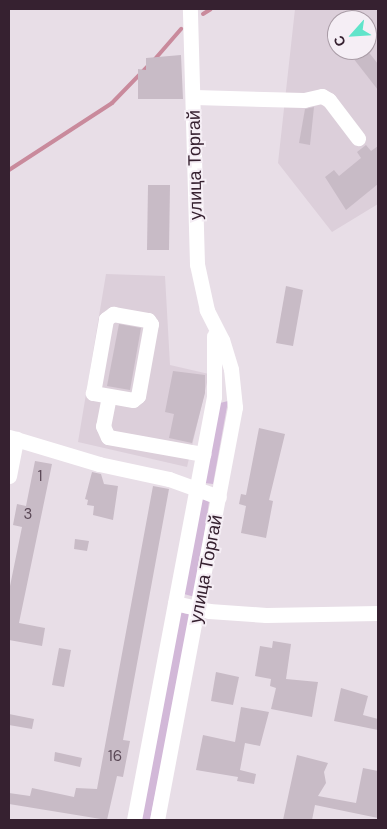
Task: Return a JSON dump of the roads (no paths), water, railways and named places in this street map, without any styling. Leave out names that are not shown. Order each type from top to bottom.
[{"type":"street","name":"улица Торгай","points":[[134,820],[217,379],[211,320],[197,264],[194,97],[190,9]]},
{"type":"street","points":[[194,97],[304,100],[322,96],[329,100],[358,138]]},
{"type":"street","points":[[113,314],[148,320],[150,331],[138,396],[133,400],[109,396],[93,393],[106,319],[113,314]]},
{"type":"street","name":"улица Торгай","points":[[157,820],[219,497],[235,392],[226,350],[211,320]]},
{"type":"street","points":[[109,396],[103,426],[108,437],[203,454]]},
{"type":"street","points":[[9,476],[12,438],[99,464],[169,479],[195,491],[219,497]]},
{"type":"street","points":[[175,603],[198,608],[266,615],[378,613]]},
{"type":"waterway","points":[[203,14],[211,9]]},
{"type":"waterway","points":[[155,59],[181,29]]},
{"type":"waterway","points":[[9,170],[112,103],[148,66]]}]
